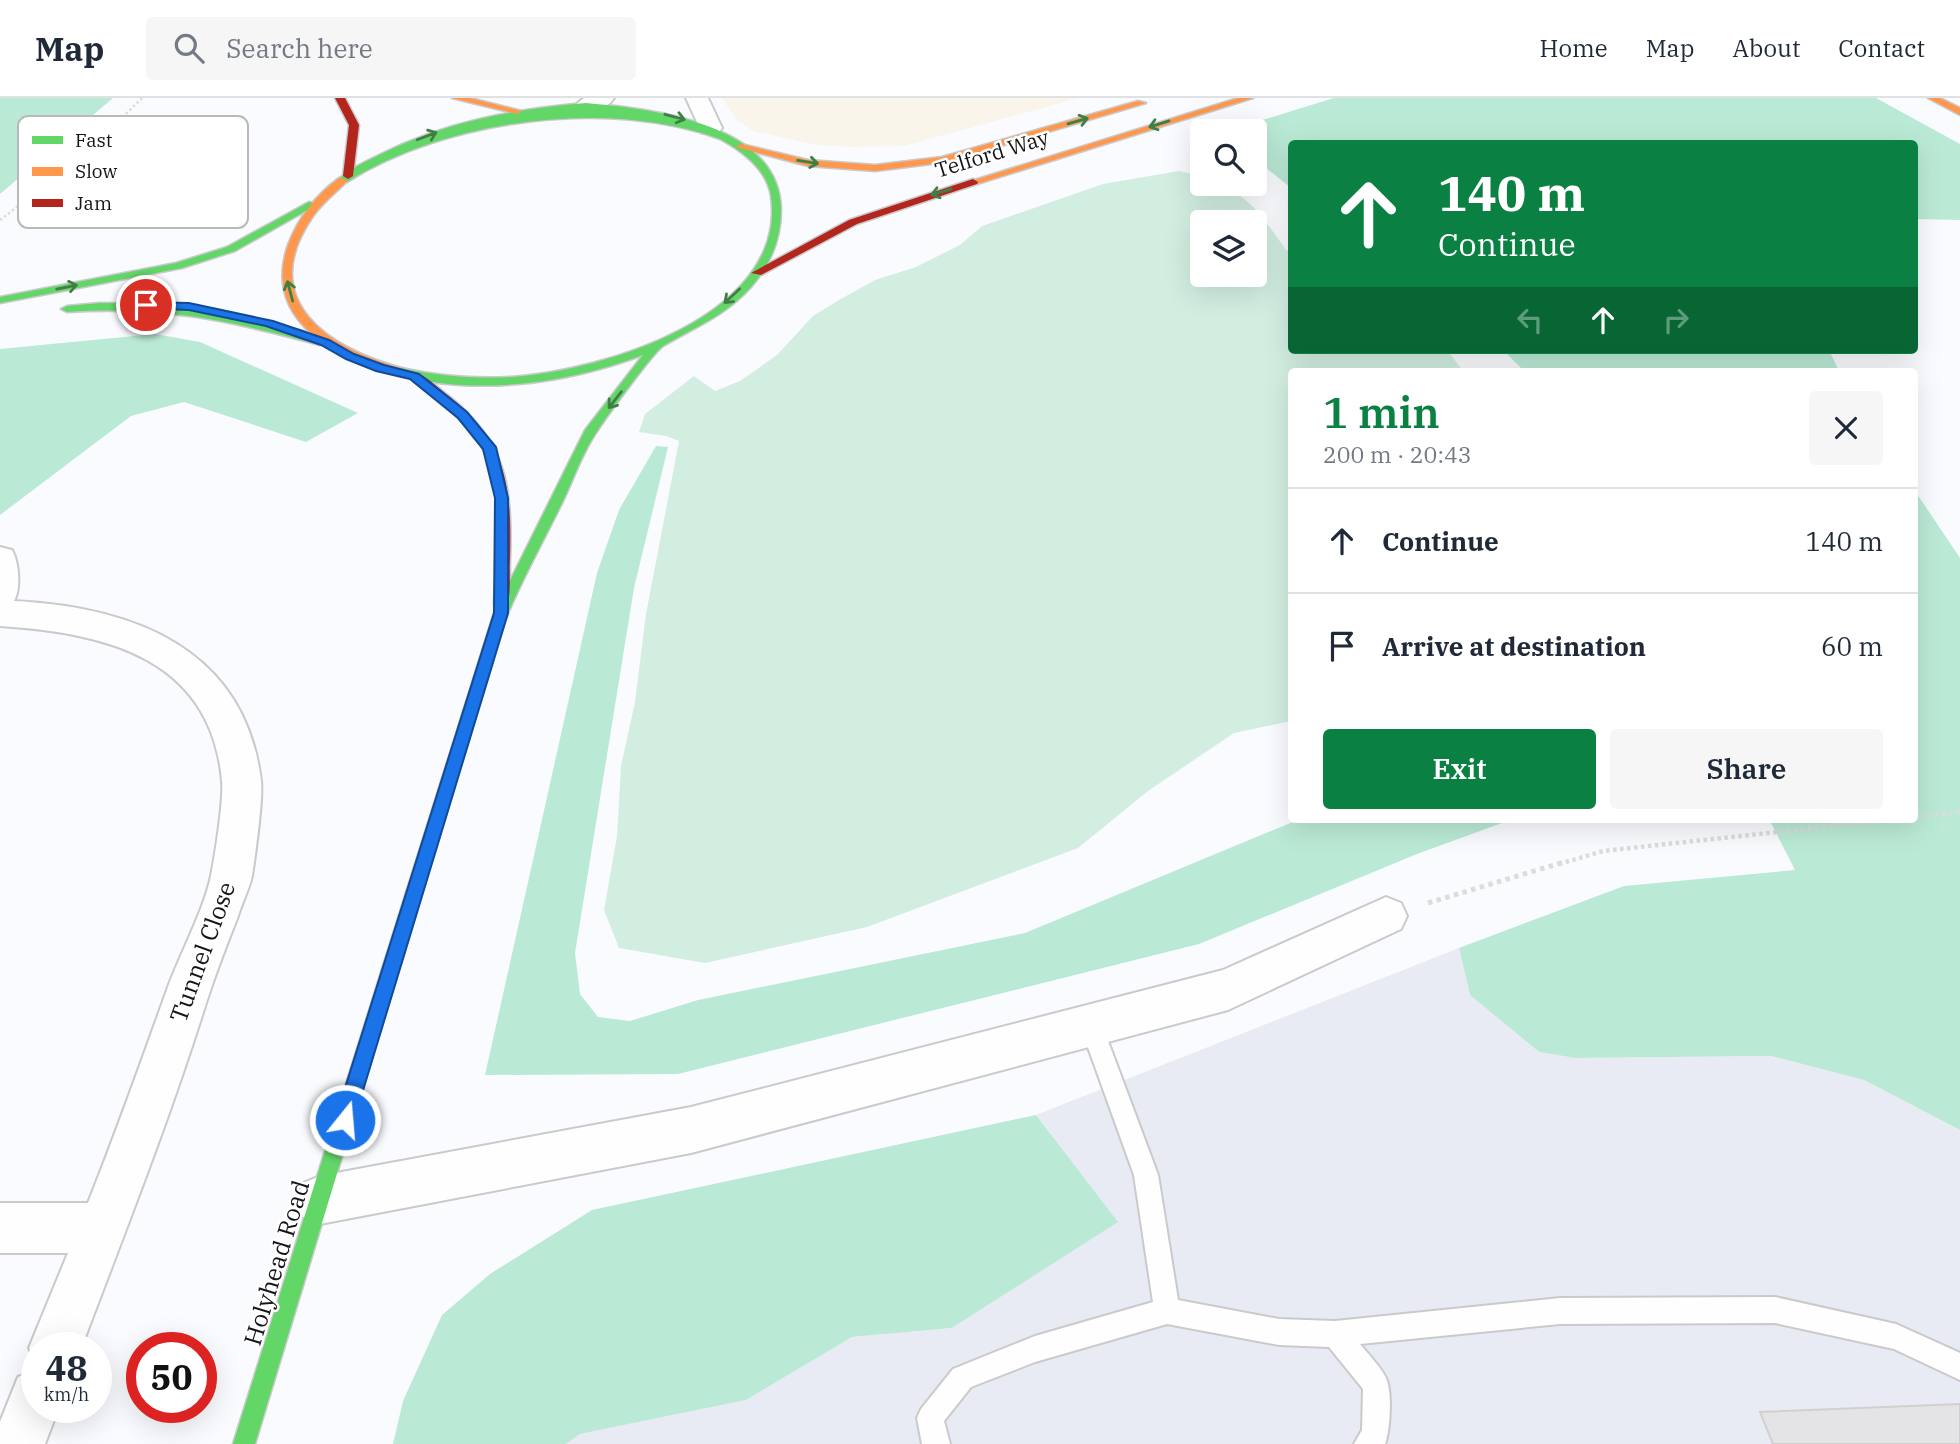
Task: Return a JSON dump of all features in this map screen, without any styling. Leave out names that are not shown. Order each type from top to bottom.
[{"type":"main road","points":[[340,98],[354,125],[348,176]]},
{"type":"main road","points":[[457,98],[517,111]]},
{"type":"main road","name":"Telford Way","points":[[741,146],[817,164],[875,168],[943,160],[1159,98]]},
{"type":"main road","name":"Telford Way","points":[[757,273],[853,222],[934,194],[1248,98]]},
{"type":"main road","points":[[1933,98],[1960,112]]},
{"type":"main road","points":[[0,300],[178,266],[218,254],[321,199],[348,176],[409,143],[455,125],[517,111],[595,102],[662,114],[710,128],[741,146],[763,167],[776,190],[780,216],[774,244],[757,273],[716,312],[656,345],[611,362],[562,374],[512,380],[461,381],[415,376],[380,368],[350,357],[325,342],[268,323],[189,307],[103,304],[48,312]]},
{"type":"main road","points":[[321,199],[294,235],[285,273],[295,310],[325,342]]},
{"type":"main road","name":"Holyhead Road","points":[[244,1444],[501,613],[592,430],[656,345]]},
{"type":"main road","name":"Holyhead Road","points":[[415,376],[462,415],[489,447],[501,498],[501,613]]},
{"type":"street","points":[[697,98],[710,128]]},
{"type":"street","points":[[0,559],[0,596]]},
{"type":"street","name":"Tunnel Close","points":[[0,613],[51,616],[97,625],[153,645],[197,677],[229,726],[242,783],[231,878],[189,989],[152,1101],[61,1332]]},
{"type":"street","points":[[320,1200],[691,1130],[1228,989],[1386,916]]},
{"type":"street","points":[[0,1228],[102,1228]]},
{"type":"street","points":[[18,1444],[26,1423]]},
{"type":"lane","points":[[1091,1025],[1146,1175],[1167,1311]]},
{"type":"lane","points":[[936,1444],[930,1418],[962,1378],[1035,1349],[1167,1311],[1279,1332],[1335,1334],[1560,1311],[1775,1310],[1896,1337],[1960,1367]]},
{"type":"lane","points":[[1335,1334],[1376,1385],[1375,1435],[1368,1444]]},
{"type":"path","points":[[124,116],[142,98]]},
{"type":"path","points":[[0,220],[18,206]]},
{"type":"path","points":[[1918,817],[1960,812]]},
{"type":"path","points":[[1386,916],[1603,851],[1860,823]]},
{"type":"shaded area","points":[[722,98],[1079,98],[904,146],[850,147],[816,145],[753,131],[736,119]]},
{"type":"shaded area","points":[[1459,948],[1470,995],[1539,1052],[1575,1058],[1771,1056],[1864,1080],[1960,1130],[1960,1444],[566,1444],[580,1434],[746,1400],[852,1337],[952,1328],[1117,1222],[1036,1115]]},
{"type":"green space","points":[[0,98],[113,98],[92,116],[18,116],[18,179],[0,194]]},
{"type":"green space","points":[[1334,98],[1876,98],[1960,144],[1960,220],[1918,219],[1918,140],[1288,140],[1288,186],[1267,169],[1266,119]]},
{"type":"green space","points":[[1179,171],[1190,173],[1190,196],[1239,196],[1256,210],[1190,210],[1190,287],[1267,287],[1267,223],[1288,251],[1288,354],[1450,354],[1461,368],[1288,368],[1288,722],[1234,733],[1148,791],[1078,848],[867,927],[705,963],[619,948],[604,910],[617,836],[621,766],[635,702],[646,614],[679,441],[639,432],[645,414],[694,376],[715,391],[740,381],[777,355],[813,316],[875,280],[916,267],[960,245],[982,226],[1103,184]]},
{"type":"green space","points":[[155,334],[200,342],[358,413],[306,442],[184,402],[131,416],[0,515],[0,349]]},
{"type":"green space","points":[[1507,354],[1831,354],[1838,368],[1521,368]]},
{"type":"green space","points":[[656,446],[668,447],[634,588],[575,953],[580,994],[598,1017],[630,1021],[698,1000],[1025,933],[1290,823],[1502,823],[1417,854],[1199,944],[678,1074],[485,1075],[597,573],[619,510]]},
{"type":"green space","points":[[1918,495],[1960,558],[1960,1130],[1864,1080],[1771,1056],[1575,1058],[1539,1052],[1470,995],[1459,948],[1624,886],[1795,870],[1771,823],[1918,823]]},
{"type":"green space","points":[[1036,1115],[1118,1222],[952,1328],[852,1337],[746,1400],[580,1434],[566,1444],[393,1444],[403,1401],[442,1315],[490,1274],[592,1210]]},
{"type":"building","points":[[1960,1404],[1960,1444],[1773,1444],[1760,1412]]},
{"type":"traffic: fast","points":[[401,372],[438,379],[477,382],[549,376],[586,369],[655,346],[687,330],[727,304],[755,275],[768,252],[776,227],[776,194],[763,167],[742,147],[713,131],[681,120],[647,113],[586,106]]},
{"type":"traffic: fast","points":[[343,180],[399,148],[459,126],[521,113],[586,106]]},
{"type":"traffic: fast","points":[[0,300],[178,266],[231,249],[313,204]]},
{"type":"traffic: fast","points":[[67,309],[132,306],[164,308],[257,323],[320,341]]},
{"type":"traffic: fast","points":[[481,677],[501,613],[591,430],[656,346]]},
{"type":"traffic: fast","points":[[244,1444],[414,893]]},
{"type":"traffic: slow","points":[[457,98],[517,111]]},
{"type":"traffic: slow","points":[[973,182],[1248,98]]},
{"type":"traffic: slow","points":[[1933,98],[1960,112]]},
{"type":"traffic: slow","points":[[741,147],[808,163],[875,168],[943,160],[1141,103]]},
{"type":"traffic: slow","points":[[343,180],[317,203],[298,233],[288,266],[288,292],[298,313],[322,336],[372,363],[401,372]]},
{"type":"traffic: jam","points":[[340,98],[354,125],[348,176]]},
{"type":"traffic: jam","points":[[757,273],[853,222],[973,182]]},
{"type":"traffic: jam","points":[[415,376],[468,420],[483,438],[492,455],[502,496],[501,604]]},
{"type":"traffic: jam","points":[[414,893],[481,677]]},
{"type":"route","points":[[146,305],[189,307],[268,323],[325,342],[350,357],[380,368],[415,376],[462,415],[489,447],[501,498],[501,613],[345,1120]]}]
